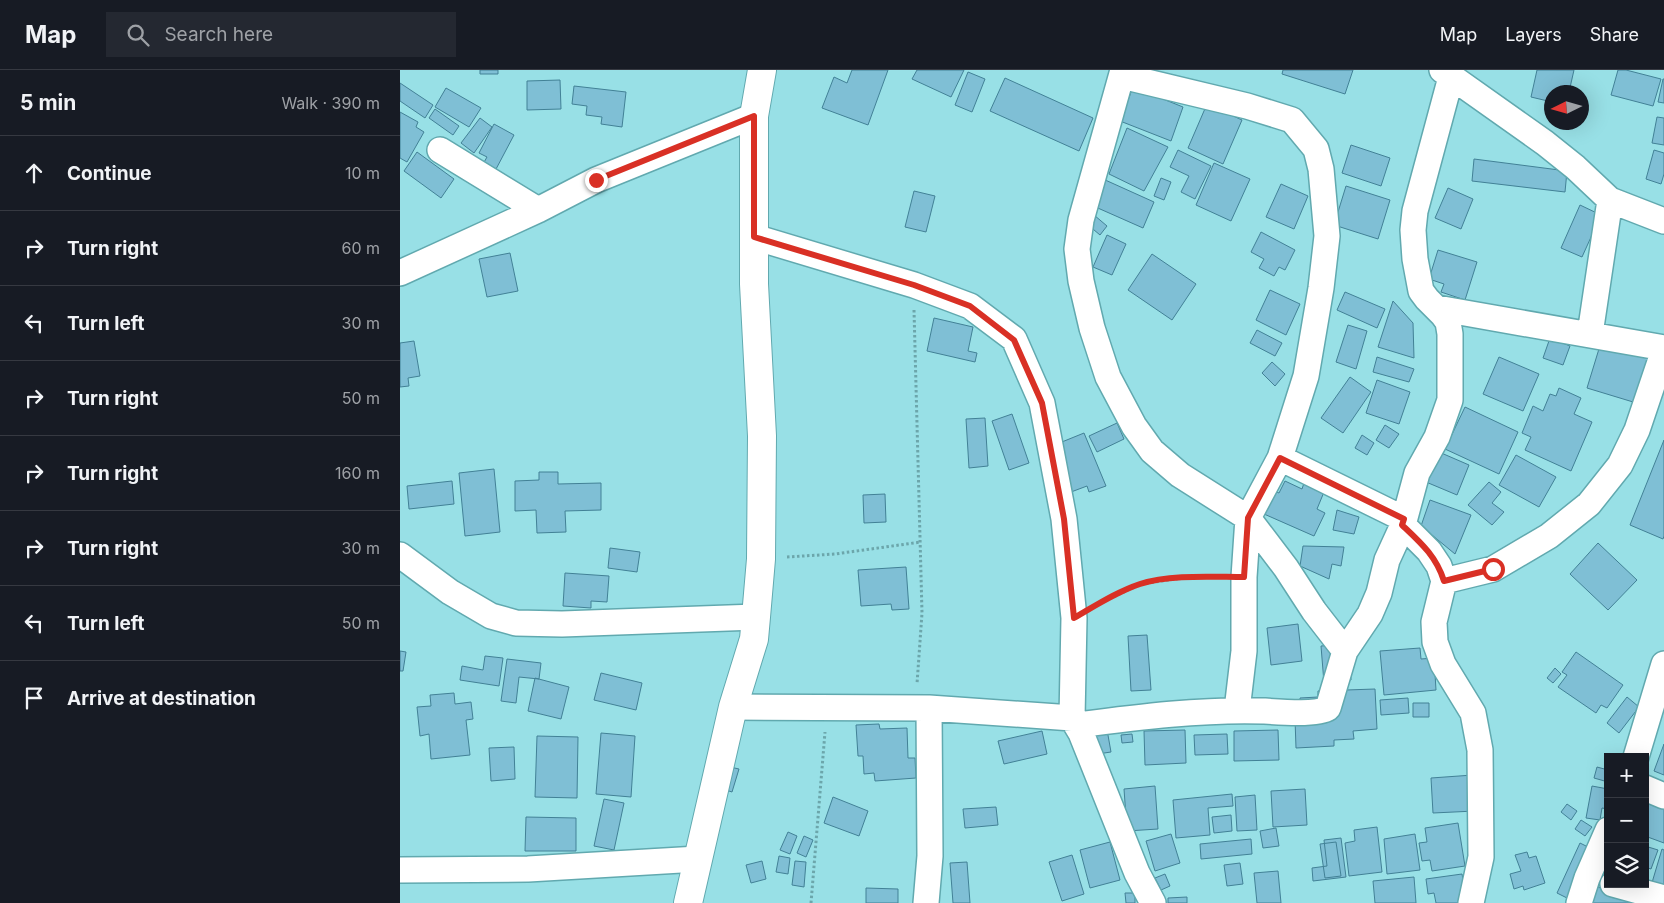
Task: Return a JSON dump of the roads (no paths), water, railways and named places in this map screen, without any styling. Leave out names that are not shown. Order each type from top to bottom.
[{"type":"main road","points":[[688,903],[733,707],[754,640],[761,559],[762,436],[754,284],[754,116],[762,70]]},
{"type":"street","points":[[733,707],[922,708],[1075,721],[1237,710],[1300,712],[1326,710],[1334,693],[1346,651],[1370,614],[1380,593],[1388,560],[1403,522],[1417,473],[1437,437],[1450,400],[1450,334],[1448,322],[1421,290],[1415,259],[1413,230],[1415,211],[1448,72],[1545,143],[1575,167],[1610,200],[1664,221]]},
{"type":"street","points":[[1237,710],[1244,651],[1244,577],[1248,518],[1280,458],[1306,376],[1321,288],[1327,236],[1324,189],[1316,149],[1292,120],[1247,106],[1122,73],[1081,220],[1077,249],[1081,281],[1092,328],[1108,377],[1134,426],[1152,451],[1180,475],[1248,518],[1286,568],[1314,611],[1346,651]]},
{"type":"street","points":[[400,273],[538,210],[596,180],[754,116]]},
{"type":"street","points":[[440,150],[538,210]]},
{"type":"street","points":[[1590,334],[1610,200]]},
{"type":"street","points":[[754,237],[914,285],[970,306],[1014,340],[1042,403],[1064,519],[1074,618],[1075,721],[1137,873],[1153,903]]},
{"type":"street","points":[[1437,308],[1590,334],[1664,349],[1638,430],[1620,465],[1589,504],[1549,536],[1493,569],[1444,581]]},
{"type":"street","points":[[1280,458],[1403,522],[1439,566],[1444,581],[1434,622],[1435,642],[1443,664],[1473,713],[1480,750],[1482,857],[1471,903]]},
{"type":"street","points":[[400,555],[450,592],[491,616],[516,623],[562,624],[756,617]]},
{"type":"street","points":[[1637,753],[1663,673]]},
{"type":"street","points":[[922,708],[930,856],[926,903]]},
{"type":"street","points":[[1649,790],[1664,796]]},
{"type":"street","points":[[1579,903],[1598,881],[1605,843]]},
{"type":"street","points":[[400,870],[528,868],[698,859]]},
{"type":"street","points":[[1628,888],[1664,898]]}]
